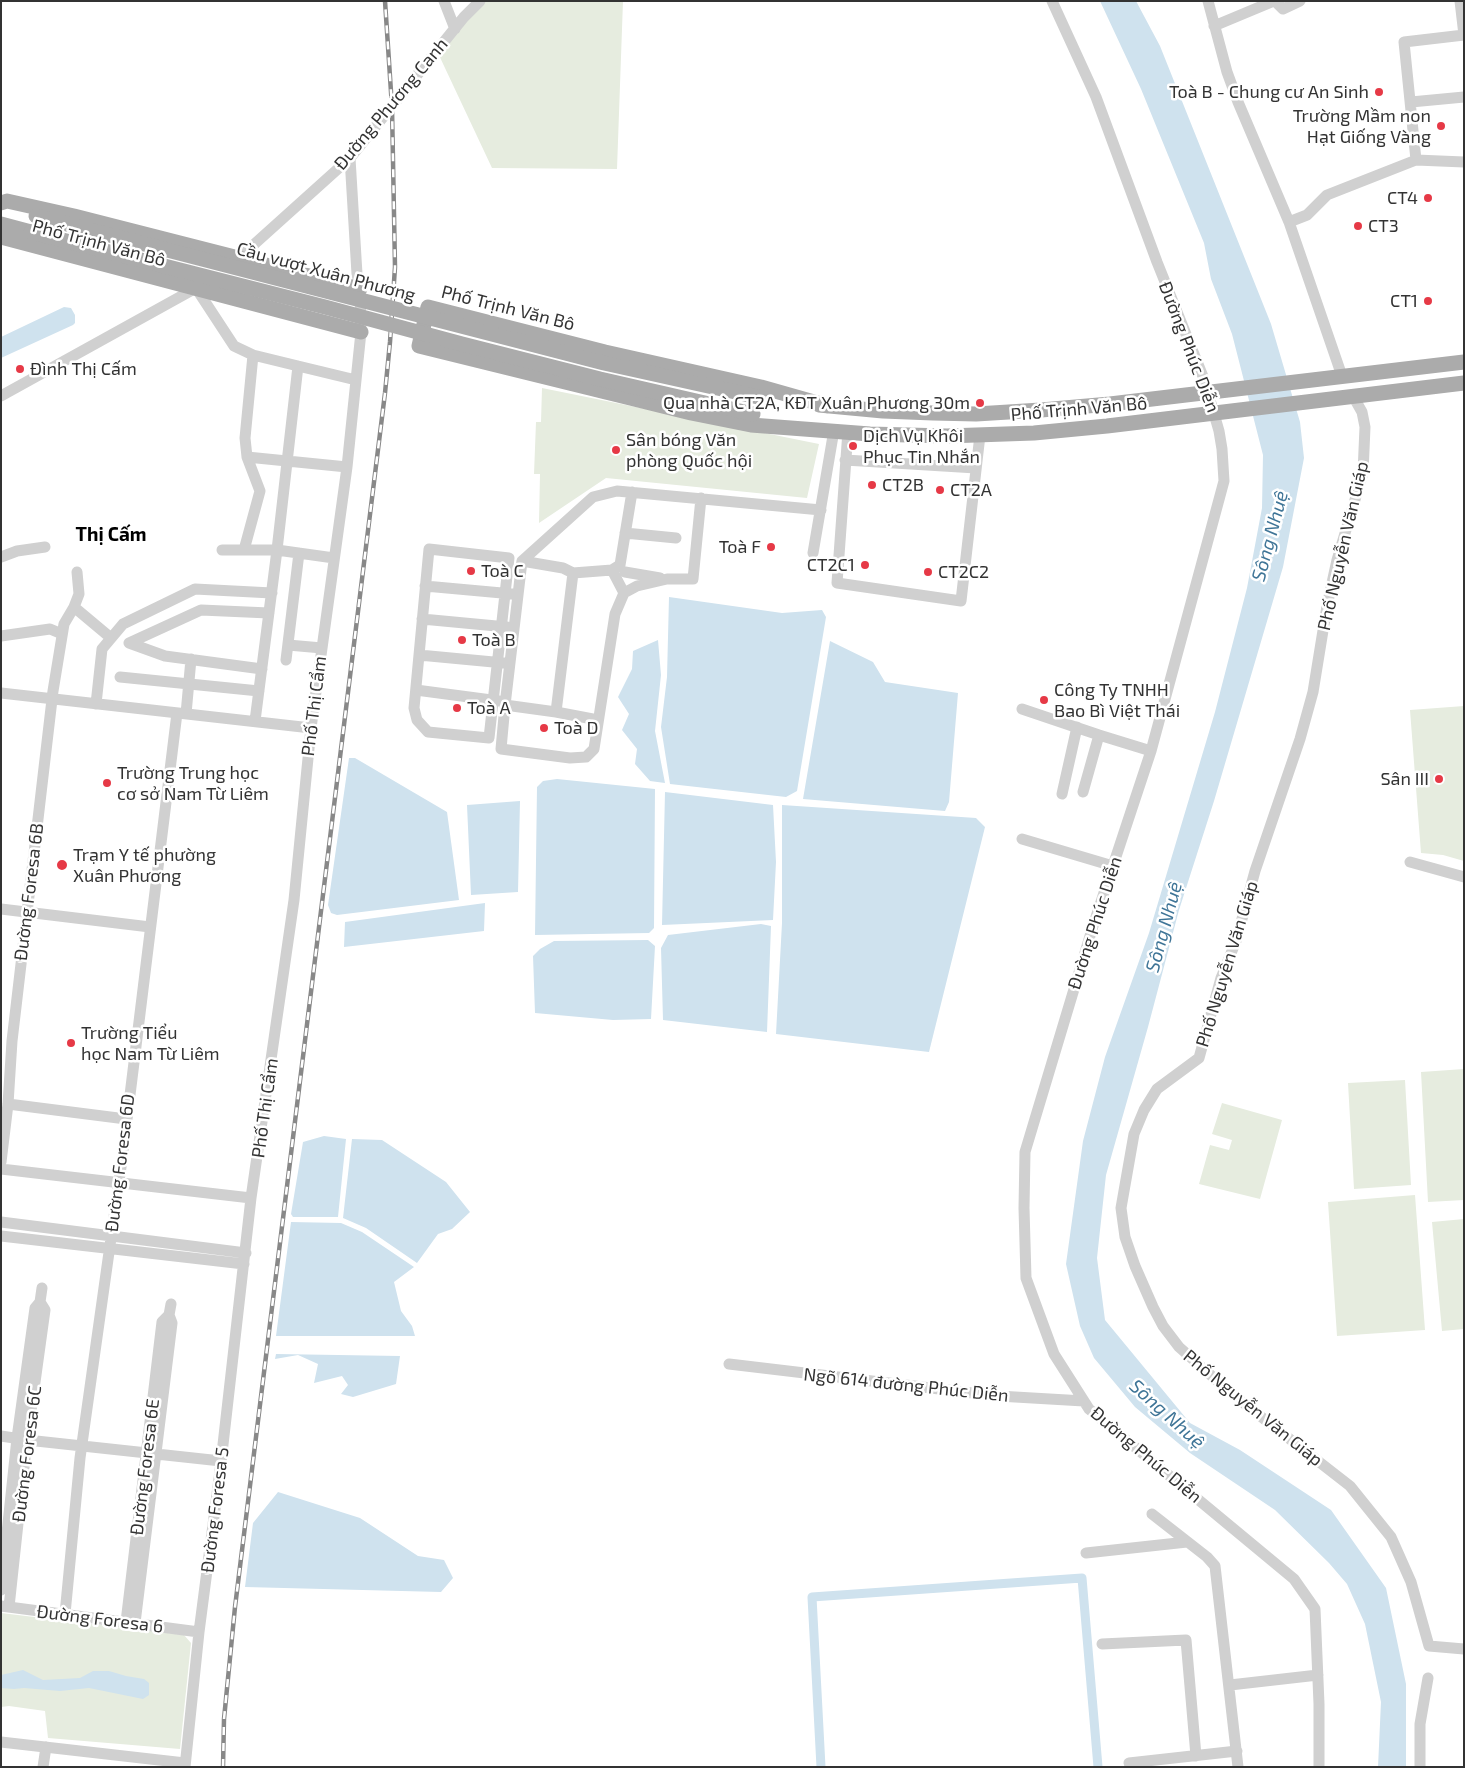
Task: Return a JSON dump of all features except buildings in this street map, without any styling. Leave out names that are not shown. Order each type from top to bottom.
[{"type":"main road","name":"Phố Trịnh Văn Bô","points":[[1,203],[7,201],[74,216],[360,289]]},
{"type":"main road","name":"Cầu vượt Xuân Phương","points":[[1,208],[595,361],[758,397]]},
{"type":"main road","name":"Cầu vượt Xuân Phương","points":[[1,224],[489,351],[753,414]]},
{"type":"main road","name":"Phố Trịnh Văn Bô","points":[[1,237],[361,332]]},
{"type":"main road","name":"Phố Trịnh Văn Bô","points":[[828,406],[761,387],[605,352],[428,307],[419,346],[691,413],[751,425],[870,434],[980,436],[1034,433],[1464,383]]},
{"type":"main road","name":"Phố Trịnh Văn Bô","points":[[758,397],[883,411],[976,414],[1110,404],[1464,362]]},
{"type":"main road","name":"Phố Trịnh Văn Bô","points":[[753,414],[807,428]]},
{"type":"street","name":"Đường Phương Canh","points":[[240,257],[350,158],[449,15],[480,1]]},
{"type":"street","name":"Đường Phúc Diễn","points":[[1052,1],[1096,97],[1156,262],[1215,391],[1221,411],[1224,481],[1151,751],[1093,926],[1025,1152],[1026,1278],[1054,1354],[1089,1409],[1294,1579],[1315,1609],[1319,1767]]},
{"type":"street","points":[[1208,1],[1238,102],[1289,222],[1342,376]]},
{"type":"street","points":[[1214,26],[1275,1],[1283,9],[1300,1]]},
{"type":"street","points":[[1416,160],[1404,42],[1464,35],[1460,1]]},
{"type":"street","points":[[1411,102],[1464,97]]},
{"type":"street","name":"Phố Thị Cẩm","points":[[245,1258],[251,1198],[294,900],[311,728],[346,467],[361,332],[360,289],[357,274],[350,158]]},
{"type":"street","points":[[1289,222],[1307,215],[1328,195],[1416,160],[1464,162]]},
{"type":"street","points":[[228,296],[240,257]]},
{"type":"street","points":[[1,396],[196,288],[234,346],[239,350],[356,380]]},
{"type":"street","points":[[244,550],[260,490],[248,457],[245,438],[254,355]]},
{"type":"street","points":[[255,721],[298,366]]},
{"type":"street","name":"Phố Nguyễn Văn Giáp","points":[[1353,396],[1362,412],[1365,427],[1362,473],[1337,560],[1327,606],[1313,692],[1300,739],[1255,871],[1236,941],[1221,978],[1199,1058],[1181,1069],[1157,1089],[1144,1110],[1134,1134],[1122,1208],[1125,1237],[1153,1307],[1163,1326],[1179,1347],[1232,1394],[1350,1486],[1391,1537],[1411,1582],[1429,1646],[1464,1649]]},
{"type":"street","points":[[841,431],[846,460],[837,583],[961,601],[980,436]]},
{"type":"street","points":[[813,553],[821,510],[841,431]]},
{"type":"street","points":[[248,457],[346,467]]},
{"type":"street","points":[[846,460],[976,468]]},
{"type":"street","points":[[632,492],[619,569],[624,593],[615,614],[594,749],[586,757],[570,758],[500,749],[501,702],[498,662],[509,558],[429,549],[414,708],[417,720],[428,732],[489,738],[501,702],[510,664],[522,561],[593,497],[617,491],[632,492],[701,498],[821,510]]},
{"type":"street","points":[[522,561],[563,568],[573,573],[619,569],[667,579],[693,579],[701,498]]},
{"type":"street","points":[[625,532],[676,538]]},
{"type":"street","points":[[1,557],[17,551],[45,547]]},
{"type":"street","points":[[222,550],[277,550],[334,558]]},
{"type":"street","points":[[286,660],[299,553]]},
{"type":"street","points":[[619,569],[637,586]]},
{"type":"street","points":[[1,636],[63,629],[79,594],[77,572]]},
{"type":"street","points":[[556,712],[573,573]]},
{"type":"street","points":[[624,593],[637,586],[667,579]]},
{"type":"street","points":[[425,586],[518,594]]},
{"type":"street","points":[[96,704],[102,649],[123,624],[195,589],[272,593]]},
{"type":"street","points":[[74,607],[111,638]]},
{"type":"street","points":[[262,669],[165,656],[129,644],[201,610],[269,613]]},
{"type":"street","points":[[422,619],[514,628]]},
{"type":"street","name":"Đường Foresa 6B","points":[[1,1162],[8,1104],[6,1040],[27,912],[52,699],[63,629]]},
{"type":"street","points":[[288,645],[322,648]]},
{"type":"street","points":[[419,655],[510,664]]},
{"type":"street","name":"Đường Foresa 6D","points":[[65,1614],[82,1446],[110,1236],[119,1183],[150,928],[182,713],[189,684],[191,659]]},
{"type":"street","points":[[120,677],[259,691]]},
{"type":"street","points":[[416,690],[501,702],[598,720]]},
{"type":"street","points":[[1,693],[311,728]]},
{"type":"street","points":[[1022,709],[1151,751]]},
{"type":"street","points":[[1062,794],[1077,727]]},
{"type":"street","points":[[1083,792],[1099,735]]},
{"type":"street","points":[[1022,839],[1113,866]]},
{"type":"street","points":[[1410,862],[1464,877]]},
{"type":"street","points":[[1,909],[150,928]]},
{"type":"street","points":[[8,1104],[126,1119]]},
{"type":"street","points":[[1,1169],[251,1198]]},
{"type":"street","points":[[1,1222],[110,1236],[245,1258]]},
{"type":"street","points":[[1,1236],[109,1249],[245,1258]]},
{"type":"street","name":"Đường Foresa 5","points":[[185,1765],[199,1632],[245,1258]]},
{"type":"street","name":"Đường Foresa 6C","points":[[5,1606],[35,1308],[40,1302],[42,1288]]},
{"type":"street","name":"Đường Foresa 6E","points":[[131,1622],[151,1453],[162,1322],[170,1309]]},
{"type":"street","name":"Ngõ 614 đường Phúc Diễn","points":[[729,1364],[998,1396],[1084,1401]]},
{"type":"street","points":[[1,1436],[221,1460]]},
{"type":"street","name":"Đường Foresa 6C","points":[[1,1590],[22,1439]]},
{"type":"street","points":[[1152,1514],[1215,1566],[1238,1767]]},
{"type":"street","points":[[1086,1553],[1188,1542]]},
{"type":"street","name":"Đường Foresa 6","points":[[5,1606],[199,1632]]},
{"type":"street","points":[[1102,1644],[1186,1640],[1196,1756]]},
{"type":"street","points":[[1230,1685],[1318,1675]]},
{"type":"street","points":[[1420,1767],[1420,1724],[1428,1678]]},
{"type":"street","points":[[1,1742],[185,1765]]},
{"type":"street","points":[[44,1767],[46,1747]]},
{"type":"street","points":[[1129,1763],[1237,1751]]},
{"type":"shaded area","points":[[480,1],[623,1],[617,169],[492,168],[437,51]]},
{"type":"shaded area","points":[[542,388],[819,444],[807,498],[606,478],[539,523],[540,474],[534,474],[536,422],[541,422]]},
{"type":"shaded area","name":"Sân III","points":[[1464,706],[1464,861],[1443,855],[1421,853],[1410,710]]},
{"type":"shaded area","points":[[1464,1069],[1464,1200],[1428,1202],[1421,1072]]},
{"type":"shaded area","points":[[1405,1080],[1411,1185],[1354,1189],[1348,1083]]},
{"type":"shaded area","points":[[1222,1103],[1282,1120],[1260,1199],[1199,1184],[1210,1145],[1229,1150],[1232,1140],[1212,1134]]},
{"type":"shaded area","points":[[1415,1195],[1425,1330],[1337,1336],[1328,1202]]},
{"type":"shaded area","points":[[1464,1219],[1464,1329],[1442,1331],[1432,1222]]},
{"type":"shaded area","points":[[1,1613],[184,1635],[191,1643],[180,1749],[48,1738],[45,1711],[9,1706],[1,1707]]},
{"type":"water","name":"Sông Nhuệ","points":[[1100,1],[1136,1],[1160,46],[1271,324],[1300,422],[1304,458],[1283,567],[1214,801],[1179,910],[1106,1175],[1097,1258],[1105,1320],[1190,1423],[1240,1450],[1331,1510],[1386,1588],[1406,1684],[1406,1767],[1378,1767],[1381,1702],[1365,1624],[1347,1584],[1329,1563],[1275,1510],[1190,1453],[1135,1407],[1094,1358],[1080,1326],[1066,1264],[1083,1141],[1105,1057],[1149,933],[1215,712],[1247,588],[1262,508],[1263,455],[1232,334],[1211,279],[1204,243],[1141,89]]},
{"type":"water","points":[[64,307],[71,308],[75,315],[75,323],[73,325],[1,358],[1,337]]},
{"type":"water","points":[[669,597],[782,613],[822,610],[826,617],[797,791],[786,797],[670,784],[661,727],[667,677]]},
{"type":"water","points":[[658,640],[661,675],[655,731],[665,783],[650,781],[635,764],[637,749],[622,730],[629,714],[618,697],[632,669],[633,651]]},
{"type":"water","points":[[830,641],[873,662],[885,682],[958,693],[949,802],[945,811],[803,799]]},
{"type":"water","points":[[349,758],[355,758],[447,812],[459,900],[337,915],[331,913],[328,905]]},
{"type":"water","points":[[557,779],[655,789],[654,928],[649,933],[535,935],[537,787],[543,781]]},
{"type":"water","points":[[665,792],[773,805],[776,862],[773,920],[662,925]]},
{"type":"water","points":[[520,801],[518,892],[471,895],[467,805]]},
{"type":"water","points":[[782,805],[976,818],[985,827],[929,1052],[776,1034],[782,923]]},
{"type":"water","points":[[485,903],[484,931],[344,947],[345,922]]},
{"type":"water","points":[[761,924],[771,926],[767,1032],[663,1020],[661,948],[668,935]]},
{"type":"water","points":[[648,940],[655,946],[651,1019],[613,1020],[535,1013],[533,956],[540,949],[554,941]]},
{"type":"water","points":[[324,1136],[346,1139],[338,1217],[293,1217],[291,1214],[303,1142]]},
{"type":"water","points":[[352,1139],[382,1140],[446,1182],[470,1212],[452,1229],[438,1234],[417,1263],[366,1228],[343,1218]]},
{"type":"water","points":[[291,1222],[341,1223],[362,1232],[414,1267],[394,1282],[401,1311],[412,1326],[415,1336],[276,1336]]},
{"type":"water","points":[[276,1354],[400,1356],[396,1384],[353,1397],[341,1394],[348,1385],[342,1376],[314,1383],[318,1364],[298,1355],[275,1359]]},
{"type":"water","points":[[278,1492],[360,1518],[418,1556],[444,1560],[453,1578],[441,1592],[245,1587],[253,1523]]},
{"type":"water","points":[[23,1670],[43,1680],[80,1678],[93,1671],[109,1671],[144,1679],[149,1683],[149,1695],[143,1699],[89,1688],[60,1691],[1,1688],[1,1675]]},
{"type":"waterway","points":[[821,1767],[812,1597],[1082,1578],[1098,1767]]},
{"type":"railway","points":[[223,1767],[224,1719],[235,1607],[390,342],[395,267],[392,107],[385,1]]},
{"type":"place","name":"Toà B - Chung cư An Sinh","points":[[1379,92]]},
{"type":"place","name":"Trường Mầm non Hạt Giống Vàng","points":[[1441,126]]},
{"type":"place","name":"CT4","points":[[1428,198]]},
{"type":"place","name":"CT3","points":[[1358,226]]},
{"type":"place","name":"CT1","points":[[1428,301]]},
{"type":"place","name":"Đình Thị Cấm","points":[[20,369]]},
{"type":"place","name":"Qua nhà CT2A, KĐT Xuân Phương 30m","points":[[980,403]]},
{"type":"place","name":"Dịch Vụ Khôi Phục Tin Nhắn","points":[[853,446]]},
{"type":"place","name":"Sân bóng Văn phòng Quốc hội","points":[[616,450]]},
{"type":"place","name":"CT2B","points":[[872,485]]},
{"type":"place","name":"CT2A","points":[[940,490]]},
{"type":"place","name":"Toà F","points":[[771,547]]},
{"type":"place","name":"CT2C1","points":[[865,565]]},
{"type":"place","name":"Toà C","points":[[471,571]]},
{"type":"place","name":"CT2C2","points":[[928,572]]},
{"type":"place","name":"Toà B","points":[[462,640]]},
{"type":"place","name":"Công Ty TNHH Bao Bì Việt Thái","points":[[1044,700]]},
{"type":"place","name":"Toà A","points":[[457,708]]},
{"type":"place","name":"Toà D","points":[[544,728]]},
{"type":"place","name":"Sân III","points":[[1439,779]]},
{"type":"place","name":"Trường Trung học cơ sở Nam Từ Liêm","points":[[107,783]]},
{"type":"place","name":"Trạm Y tế phường Xuân Phương","points":[[62,865]]},
{"type":"place","name":"Trường Tiểu học Nam Từ Liêm","points":[[71,1043]]},
{"type":"district","name":"Thị Cấm","points":[[111,535]]}]
